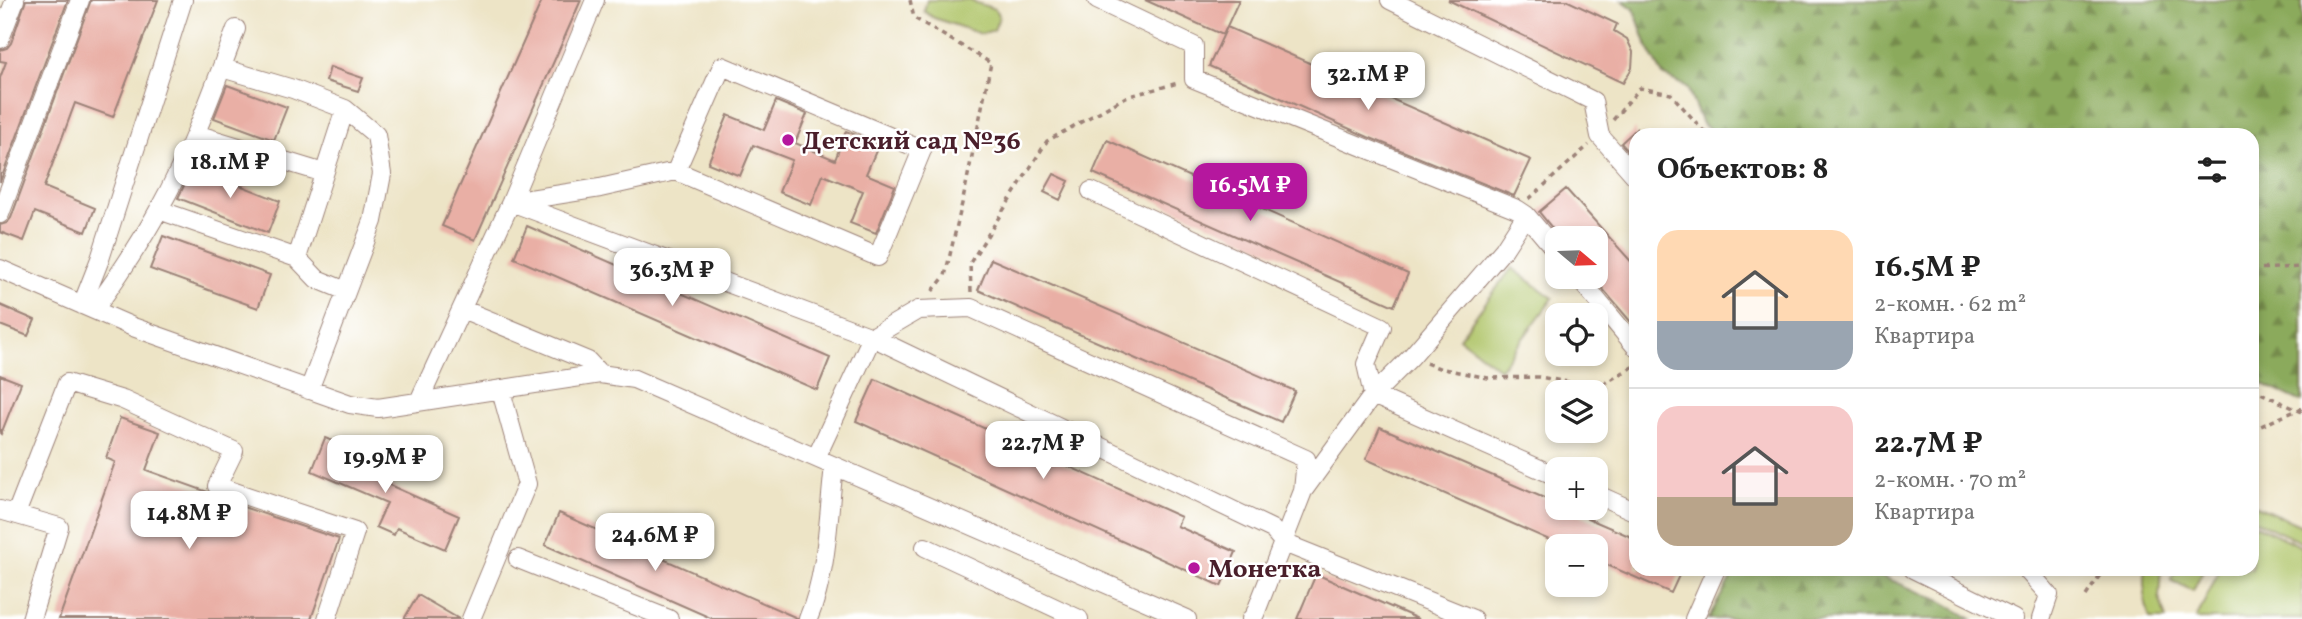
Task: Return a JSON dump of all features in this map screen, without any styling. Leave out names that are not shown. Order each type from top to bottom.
[{"type":"street","points":[[0,39],[15,0]]},
{"type":"street","points":[[1,208],[80,0]]},
{"type":"street","points":[[88,307],[100,258],[183,0]]},
{"type":"street","points":[[419,401],[511,202],[595,0]]},
{"type":"street","points":[[1097,0],[1194,46],[1194,79],[1521,212],[1545,239]]},
{"type":"street","points":[[1390,0],[1593,101],[1593,141],[1629,171]]},
{"type":"street","points":[[88,307],[124,268],[159,210],[196,134],[236,29]]},
{"type":"street","points":[[511,202],[600,188],[676,171],[878,257],[922,150],[722,66],[676,171]]},
{"type":"street","points":[[222,68],[293,89],[345,109],[376,135],[382,174],[373,220],[309,390]]},
{"type":"street","points":[[297,258],[345,109]]},
{"type":"street","points":[[196,134],[324,173]]},
{"type":"street","points":[[1091,191],[1382,327],[1366,364],[1373,395]]},
{"type":"street","points":[[511,202],[872,337],[1272,529],[1284,543],[1473,619]]},
{"type":"street","points":[[159,210],[297,258],[317,279],[346,290]]},
{"type":"street","points":[[1303,491],[1373,395],[1411,356],[1504,249],[1521,212]]},
{"type":"street","points":[[0,269],[133,327],[350,404],[378,408],[600,374],[634,379],[1187,619]]},
{"type":"street","points":[[1588,289],[1629,339]]},
{"type":"street","points":[[816,458],[872,337],[918,310],[971,308],[1306,459],[1303,491],[1257,617]]},
{"type":"street","points":[[461,309],[588,361],[600,374]]},
{"type":"street","points":[[31,619],[60,527],[8,512],[66,383],[123,400],[234,451],[217,486],[355,532],[327,619]]},
{"type":"street","points":[[471,619],[527,484],[501,391]]},
{"type":"street","points":[[1373,395],[1545,471]]},
{"type":"street","points":[[808,619],[821,573],[834,466]]},
{"type":"street","points":[[1608,499],[1629,509]]},
{"type":"street","points":[[925,547],[1079,619]]},
{"type":"street","points":[[518,559],[669,619]]},
{"type":"street","points":[[1694,619],[1713,576]]},
{"type":"street","points":[[1927,576],[2014,619]]},
{"type":"street","points":[[2032,576],[2049,595],[2041,619]]},
{"type":"path","points":[[909,0],[914,18],[991,63],[944,276],[918,310]]},
{"type":"path","points":[[971,308],[970,262],[1047,141],[1126,97],[1194,79]]},
{"type":"path","points":[[1521,212],[1593,141],[1640,88],[1671,94],[1701,128]]},
{"type":"path","points":[[2259,269],[2302,267]]},
{"type":"path","points":[[1411,356],[1439,368],[1488,378],[1539,377],[1598,387],[1629,369]]},
{"type":"path","points":[[2259,392],[2300,410]]},
{"type":"path","points":[[2259,427],[2300,410]]},
{"type":"path","points":[[2086,596],[2099,576]]},
{"type":"green space","points":[[927,0],[968,0],[995,9],[999,17],[994,30],[981,34],[934,18],[924,11]]},
{"type":"green space","points":[[1622,0],[2302,0],[2302,402],[2259,382],[2259,128],[1708,128],[1702,124],[1687,87],[1663,75],[1647,46],[1634,9]]},
{"type":"green space","points":[[1512,268],[1553,298],[1549,303],[1545,303],[1545,309],[1500,369],[1459,338]]},
{"type":"green space","points":[[2259,507],[2302,526],[2302,543],[2259,522]]},
{"type":"green space","points":[[2259,526],[2302,547],[2302,619],[2196,619],[2217,576],[2259,576]]},
{"type":"green space","points":[[1732,576],[1882,576],[1943,602],[1972,619],[1708,619]]},
{"type":"green space","points":[[2145,576],[2160,576],[2159,597],[2166,619],[2150,619],[2145,601]]},
{"type":"green space","points":[[2173,576],[2200,576],[2193,591],[2171,580]]},
{"type":"building","points":[[26,0],[68,0],[0,182],[0,78],[6,62],[0,61],[0,50],[11,43]]},
{"type":"building","points":[[91,0],[158,0],[113,117],[75,103],[44,187],[95,208],[86,232],[35,212],[24,241],[0,232],[0,225],[11,218]]},
{"type":"building","points":[[542,0],[581,0],[475,240],[442,226]]},
{"type":"building","points":[[1145,0],[1239,0],[1223,35]]},
{"type":"building","points":[[1448,0],[1566,0],[1617,24],[1614,31],[1627,39],[1633,52],[1632,68],[1623,83]]},
{"type":"building","points":[[1227,27],[1531,160],[1514,196],[1368,137],[1209,66]]},
{"type":"building","points":[[330,67],[363,78],[358,91],[326,81]]},
{"type":"building","points":[[227,85],[287,107],[274,140],[214,118]]},
{"type":"building","points":[[776,101],[807,114],[795,143],[835,160],[846,131],[879,144],[866,174],[895,186],[876,233],[850,223],[863,191],[823,175],[811,205],[779,192],[792,160],[753,145],[740,176],[708,163],[728,115],[764,130]]},
{"type":"building","points":[[1629,136],[1629,152],[1621,143]]},
{"type":"building","points":[[1107,140],[1408,274],[1394,306],[1093,173]]},
{"type":"building","points":[[193,167],[280,201],[268,233],[178,198]]},
{"type":"building","points":[[1054,174],[1069,181],[1060,200],[1044,192]]},
{"type":"building","points":[[1566,189],[1599,226],[1550,226],[1539,212]]},
{"type":"building","points":[[527,226],[830,358],[817,390],[514,258]]},
{"type":"building","points":[[163,236],[270,275],[258,308],[150,269]]},
{"type":"building","points":[[1608,236],[1629,259],[1629,320],[1603,289],[1608,289]]},
{"type":"building","points":[[991,259],[1295,391],[1281,422],[978,290]]},
{"type":"building","points":[[0,305],[35,320],[28,336],[0,325]]},
{"type":"building","points":[[0,375],[21,383],[1,434],[0,433]]},
{"type":"building","points":[[875,379],[1181,517],[1177,526],[1236,552],[1221,586],[856,421]]},
{"type":"building","points":[[120,418],[160,432],[146,470],[208,492],[213,497],[339,539],[311,619],[59,619],[115,462],[106,458]]},
{"type":"building","points":[[1380,427],[1545,498],[1545,520],[1592,520],[1629,536],[1629,575],[1608,565],[1608,534],[1545,534],[1545,538],[1366,459]]},
{"type":"building","points":[[325,438],[385,462],[378,480],[459,516],[445,549],[397,528],[394,535],[376,527],[387,503],[312,471]]},
{"type":"building","points":[[559,513],[797,619],[713,619],[545,545]]},
{"type":"building","points":[[1316,574],[1418,619],[1297,619]]},
{"type":"building","points":[[1632,576],[1679,576],[1671,593]]},
{"type":"building","points":[[418,595],[459,619],[404,619]]},
{"type":"place","name":"Детский сад №36","points":[[788,140]]},
{"type":"place","name":"Монетка","points":[[1194,568]]}]
